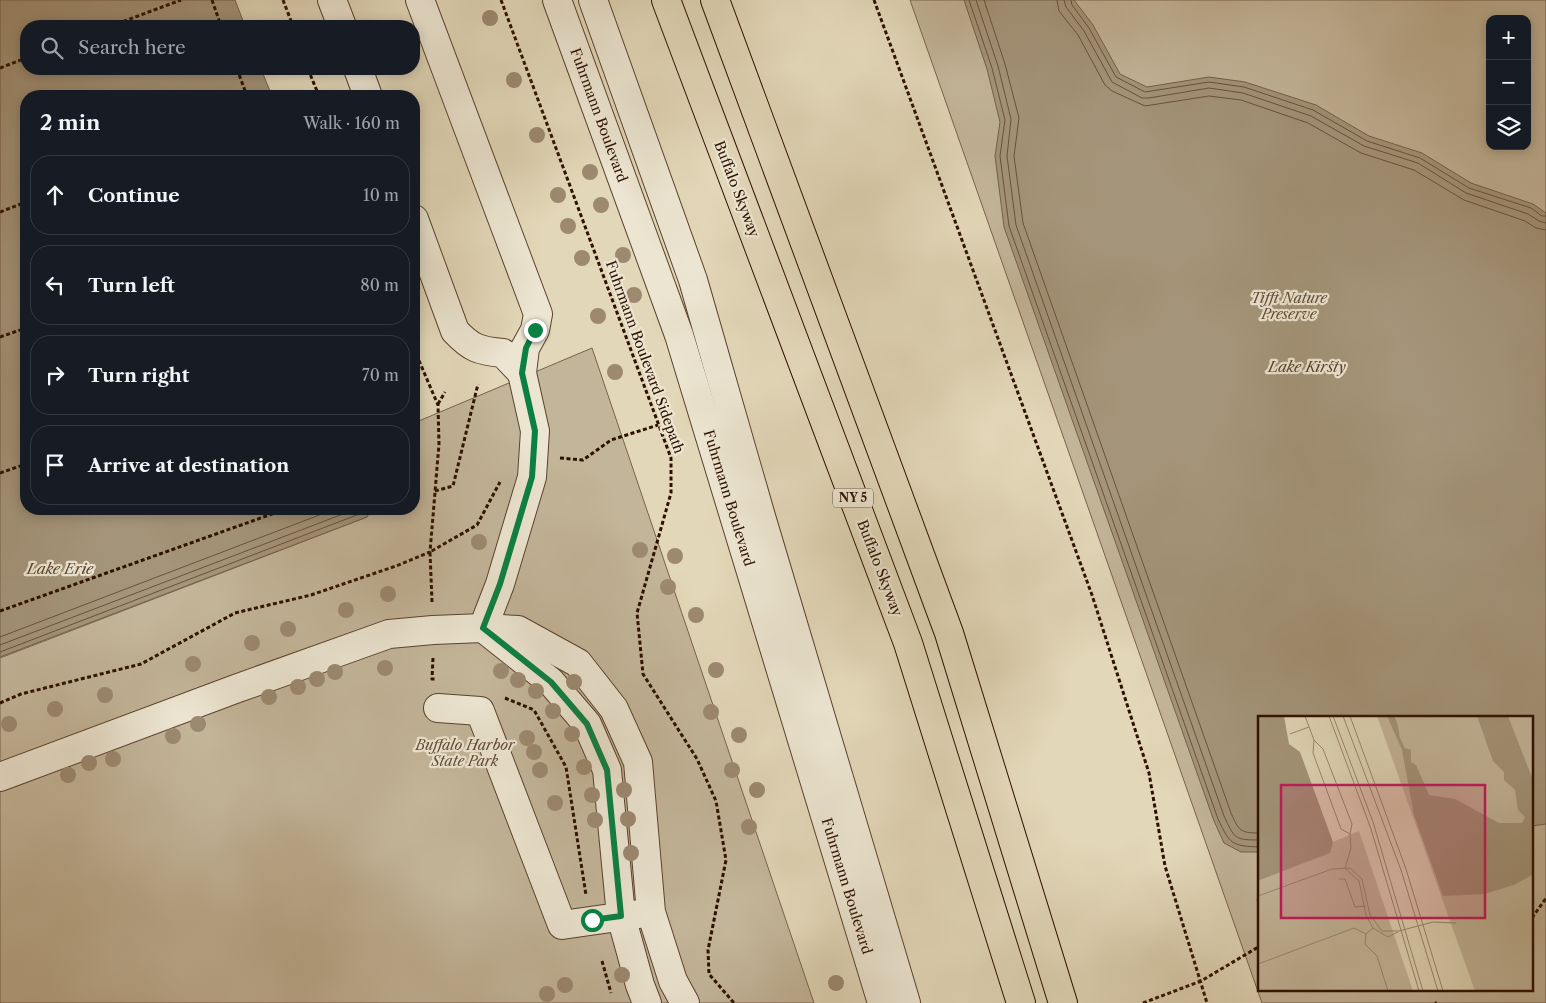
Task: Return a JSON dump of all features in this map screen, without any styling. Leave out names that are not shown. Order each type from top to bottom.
[{"type":"highway","name":"Buffalo Skyway","points":[[666,0],[908,643],[1021,1003]]},
{"type":"highway","points":[[715,0],[949,634],[1063,1003]]},
{"type":"street","points":[[332,0],[340,20]]},
{"type":"street","points":[[420,0],[538,314],[535,330],[526,348],[522,373],[535,431],[532,477],[505,567],[483,628]]},
{"type":"street","name":"Fuhrmann Boulevard","points":[[557,0],[679,335],[882,1003]]},
{"type":"street","name":"Fuhrmann Boulevard","points":[[593,0],[693,280],[760,513],[906,1003]]},
{"type":"street","points":[[360,75],[366,90]]},
{"type":"street","points":[[420,235],[456,331],[468,345],[487,352],[503,352],[522,373]]},
{"type":"street","points":[[483,628],[551,682],[587,724],[607,770],[621,916],[647,1003]]},
{"type":"street","points":[[0,777],[389,634],[483,628],[518,630],[578,664],[614,709],[638,762],[651,912],[673,981],[685,1003]]},
{"type":"street","points":[[438,708],[480,711],[562,924],[651,912]]},
{"type":"path","points":[[127,20],[181,0]]},
{"type":"path","points":[[212,0],[220,20]]},
{"type":"path","points":[[283,0],[291,20]]},
{"type":"path","name":"Fuhrmann Boulevard Sidepath","points":[[501,0],[671,458],[671,494],[637,613],[644,674],[697,759],[716,801],[726,860],[708,950],[709,974],[734,1003]]},
{"type":"path","points":[[874,0],[1092,595],[1149,773],[1165,866],[1207,1003]]},
{"type":"path","points":[[0,68],[20,60]]},
{"type":"path","points":[[239,75],[245,90]]},
{"type":"path","points":[[310,75],[316,90]]},
{"type":"path","points":[[0,212],[20,204]]},
{"type":"path","points":[[0,337],[20,330]]},
{"type":"path","points":[[420,363],[438,405],[439,444],[430,552],[433,606]]},
{"type":"path","points":[[435,491],[453,486],[478,384]]},
{"type":"path","points":[[438,405],[445,392]]},
{"type":"path","points":[[556,457],[583,460],[611,440],[658,425]]},
{"type":"path","points":[[0,473],[20,466]]},
{"type":"path","points":[[0,702],[21,694],[141,664],[235,613],[311,595],[396,566],[430,552],[477,525],[501,478]]},
{"type":"path","points":[[0,611],[269,515]]},
{"type":"path","points":[[1534,915],[1546,898]]},
{"type":"path","points":[[1143,1003],[1201,981],[1258,947]]},
{"type":"green space","name":"Lake Kirsty","points":[[910,0],[1546,0],[1546,1003],[1262,1003]]},
{"type":"green space","name":"Buffalo Harbor State Park","points":[[592,348],[814,1003],[0,1003],[0,658],[367,517],[368,515],[420,515],[420,420]]},
{"type":"water","name":"Lake Erie","points":[[0,0],[235,0],[243,20],[20,20],[20,75],[263,75],[270,90],[20,90],[20,515],[368,515],[367,517],[0,657]]},
{"type":"water","name":"Lake Kirsty","points":[[964,0],[1074,0],[1093,25],[1120,74],[1147,87],[1209,77],[1245,82],[1316,105],[1369,136],[1422,153],[1471,183],[1533,204],[1546,213],[1546,824],[1534,826],[1534,716],[1258,716],[1258,852],[1241,852],[1224,843],[1214,821],[1004,227],[995,156],[1000,122],[987,69]]},
{"type":"route","points":[[535,330],[526,348],[522,373],[535,431],[532,477],[500,584],[483,628],[551,682],[587,724],[607,770],[621,916],[592,920]]},
{"type":"park label","name":"Tifft Nature Preserve","points":[[1289,306]]}]
